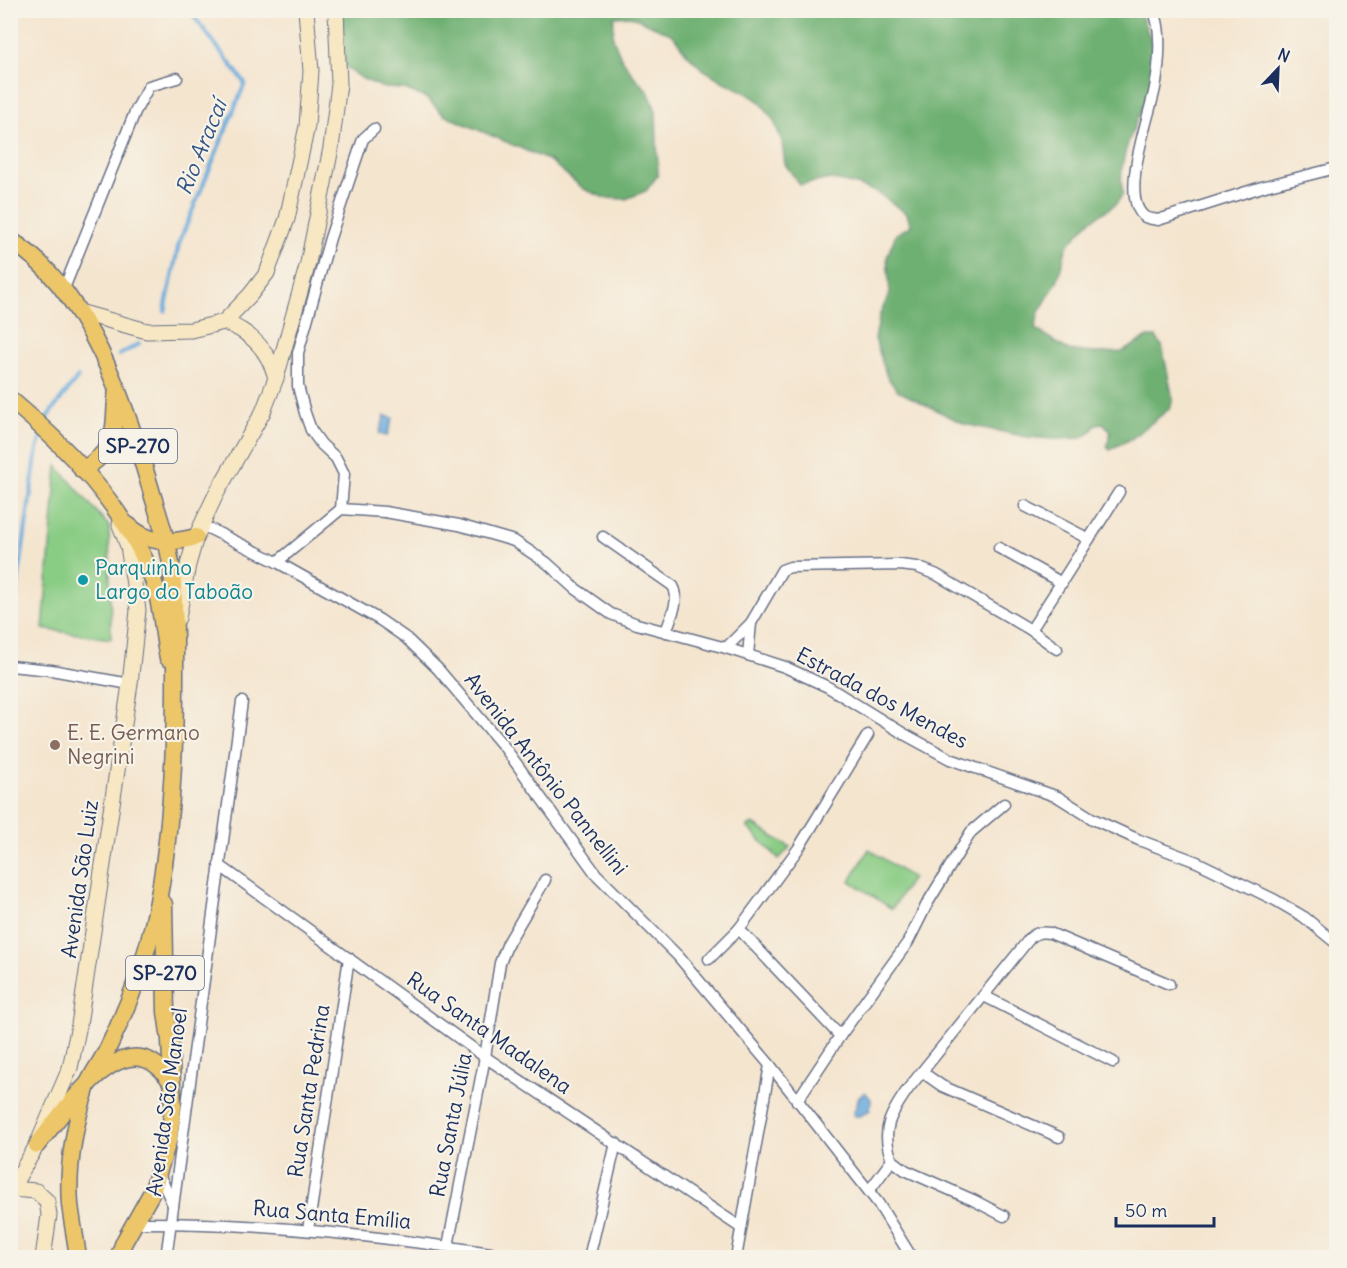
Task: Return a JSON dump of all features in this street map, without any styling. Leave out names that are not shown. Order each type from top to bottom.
[{"type":"main road","points":[[79,312],[147,331],[191,330],[224,322],[250,296],[267,273],[287,219],[307,126],[311,71],[306,10]]},
{"type":"main road","points":[[175,633],[188,564],[199,531],[216,494],[263,412],[276,378],[308,263],[331,148],[339,84],[336,10]]},
{"type":"main road","name":"SP-270","points":[[10,240],[45,267],[79,312],[117,385],[133,428],[166,541],[172,572],[175,633],[174,774],[164,864],[154,920],[140,973],[108,1049],[88,1084],[76,1127],[70,1168],[70,1202],[78,1257]]},
{"type":"main road","points":[[224,322],[242,330],[258,342],[270,359],[276,378]]},
{"type":"main road","points":[[82,470],[94,463],[111,445],[114,434],[117,385]]},
{"type":"main road","points":[[10,399],[68,454],[117,513],[136,532],[152,540],[182,541],[199,531]]},
{"type":"main road","points":[[117,513],[143,557],[158,594],[163,632],[175,688]]},
{"type":"main road","name":"Avenida São Luiz","points":[[11,1189],[37,1145],[70,1068],[79,1025],[130,684],[138,610],[128,546],[117,513]]},
{"type":"main road","name":"SP-270","points":[[118,1257],[159,1174],[169,1138],[172,1106],[170,1040],[166,1012],[164,864]]},
{"type":"main road","points":[[37,1145],[88,1084],[110,1064],[132,1057],[144,1059],[155,1064],[171,1082]]},
{"type":"main road","points":[[11,1189],[36,1191],[48,1201],[49,1215],[43,1257]]},
{"type":"street","points":[[1153,10],[1158,19],[1159,39],[1155,87],[1142,137],[1134,182],[1136,205],[1142,215],[1147,219],[1158,220],[1265,186],[1336,168]]},
{"type":"street","points":[[63,291],[149,86],[177,78]]},
{"type":"street","points":[[277,562],[341,509],[344,474],[336,458],[321,444],[311,430],[304,413],[298,386],[298,353],[330,238],[363,139],[374,129]]},
{"type":"street","points":[[1031,630],[1119,492]]},
{"type":"street","points":[[1025,506],[1089,539]]},
{"type":"street","name":"Estrada dos Mendes","points":[[341,509],[386,512],[459,525],[514,541],[547,563],[576,589],[611,614],[637,624],[748,655],[828,687],[904,734],[950,759],[1058,797],[1093,819],[1139,840],[1197,862],[1275,900],[1304,917],[1336,943]]},
{"type":"street","name":"Avenida Antônio Pannellini","points":[[199,531],[277,562],[380,620],[406,638],[438,669],[505,748],[596,874],[678,956],[770,1065],[869,1191],[912,1257]]},
{"type":"street","points":[[603,537],[673,586],[677,600],[666,632]]},
{"type":"street","points":[[999,548],[1062,583]]},
{"type":"street","points":[[726,648],[751,622],[782,570],[790,567],[900,565],[917,567],[938,575],[1031,630],[1057,649]]},
{"type":"street","points":[[748,655],[751,622]]},
{"type":"street","points":[[10,666],[51,670],[130,684]]},
{"type":"street","name":"Avenida São Manoel","points":[[166,1257],[242,702]]},
{"type":"street","points":[[709,959],[739,929],[798,849],[868,735]]},
{"type":"street","points":[[797,1101],[840,1036],[908,942],[927,904],[971,832],[1004,804]]},
{"type":"street","name":"Rua Santa Madalena","points":[[219,865],[485,1057],[740,1227]]},
{"type":"street","name":"Rua Santa Júlia","points":[[448,1246],[485,1057],[500,963],[508,943],[545,880]]},
{"type":"street","points":[[739,929],[840,1036]]},
{"type":"street","points":[[1004,1216],[905,1170],[892,1160],[886,1139],[887,1126],[892,1112],[1030,938],[1041,932],[1060,937],[1169,984]]},
{"type":"street","name":"Rua Santa Pedrina","points":[[308,1230],[349,958]]},
{"type":"street","points":[[984,996],[1113,1062]]},
{"type":"street","points":[[736,1257],[770,1065]]},
{"type":"street","points":[[922,1072],[942,1086],[1059,1137]]},
{"type":"street","points":[[589,1257],[616,1143]]},
{"type":"street","points":[[869,1191],[892,1160]]},
{"type":"street","points":[[159,1174],[173,1205]]},
{"type":"street","name":"Rua Santa Emília","points":[[134,1223],[308,1230],[525,1257]]},
{"type":"green space","points":[[337,10],[1139,11],[1153,46],[1155,71],[1125,153],[1121,180],[1123,194],[1116,204],[1089,222],[1067,246],[1057,282],[1039,312],[1035,329],[1068,350],[1092,353],[1122,352],[1148,337],[1156,337],[1162,346],[1173,400],[1169,409],[1131,439],[1110,449],[1107,446],[1111,431],[1103,423],[1096,424],[1090,433],[1081,438],[1027,437],[964,424],[898,391],[887,377],[875,339],[880,314],[890,293],[887,257],[896,234],[911,226],[907,214],[878,193],[860,186],[831,179],[800,185],[785,164],[782,142],[774,121],[761,103],[701,68],[673,35],[631,16],[614,17],[613,38],[621,58],[648,91],[656,111],[658,175],[646,191],[626,199],[605,198],[584,189],[550,161],[444,115],[426,98],[405,89],[384,88],[363,79],[347,68],[339,47]]},
{"type":"green space","points":[[57,466],[109,526],[111,639],[43,629]]},
{"type":"green space","points":[[753,824],[790,847],[779,859],[747,827]]},
{"type":"green space","points":[[869,849],[912,878],[892,909],[850,881]]},
{"type":"water","points":[[385,416],[393,418],[387,436],[379,434]]},
{"type":"water","points":[[865,1092],[871,1099],[870,1110],[860,1116],[854,1116],[858,1098]]},
{"type":"waterway","name":"Rio Aracaí","points":[[165,311],[179,243],[245,83],[189,10]]},
{"type":"waterway","name":"Rio Aracaí","points":[[119,355],[139,344]]},
{"type":"waterway","name":"Rio Aracaí","points":[[45,425],[48,416],[78,377]]},
{"type":"waterway","name":"Rio Aracaí","points":[[10,639],[37,449],[42,435]]},
{"type":"place","name":"Parquinho Largo do Taboão","points":[[83,580]]},
{"type":"place","name":"E. E. Germano Negrini","points":[[55,745]]}]
